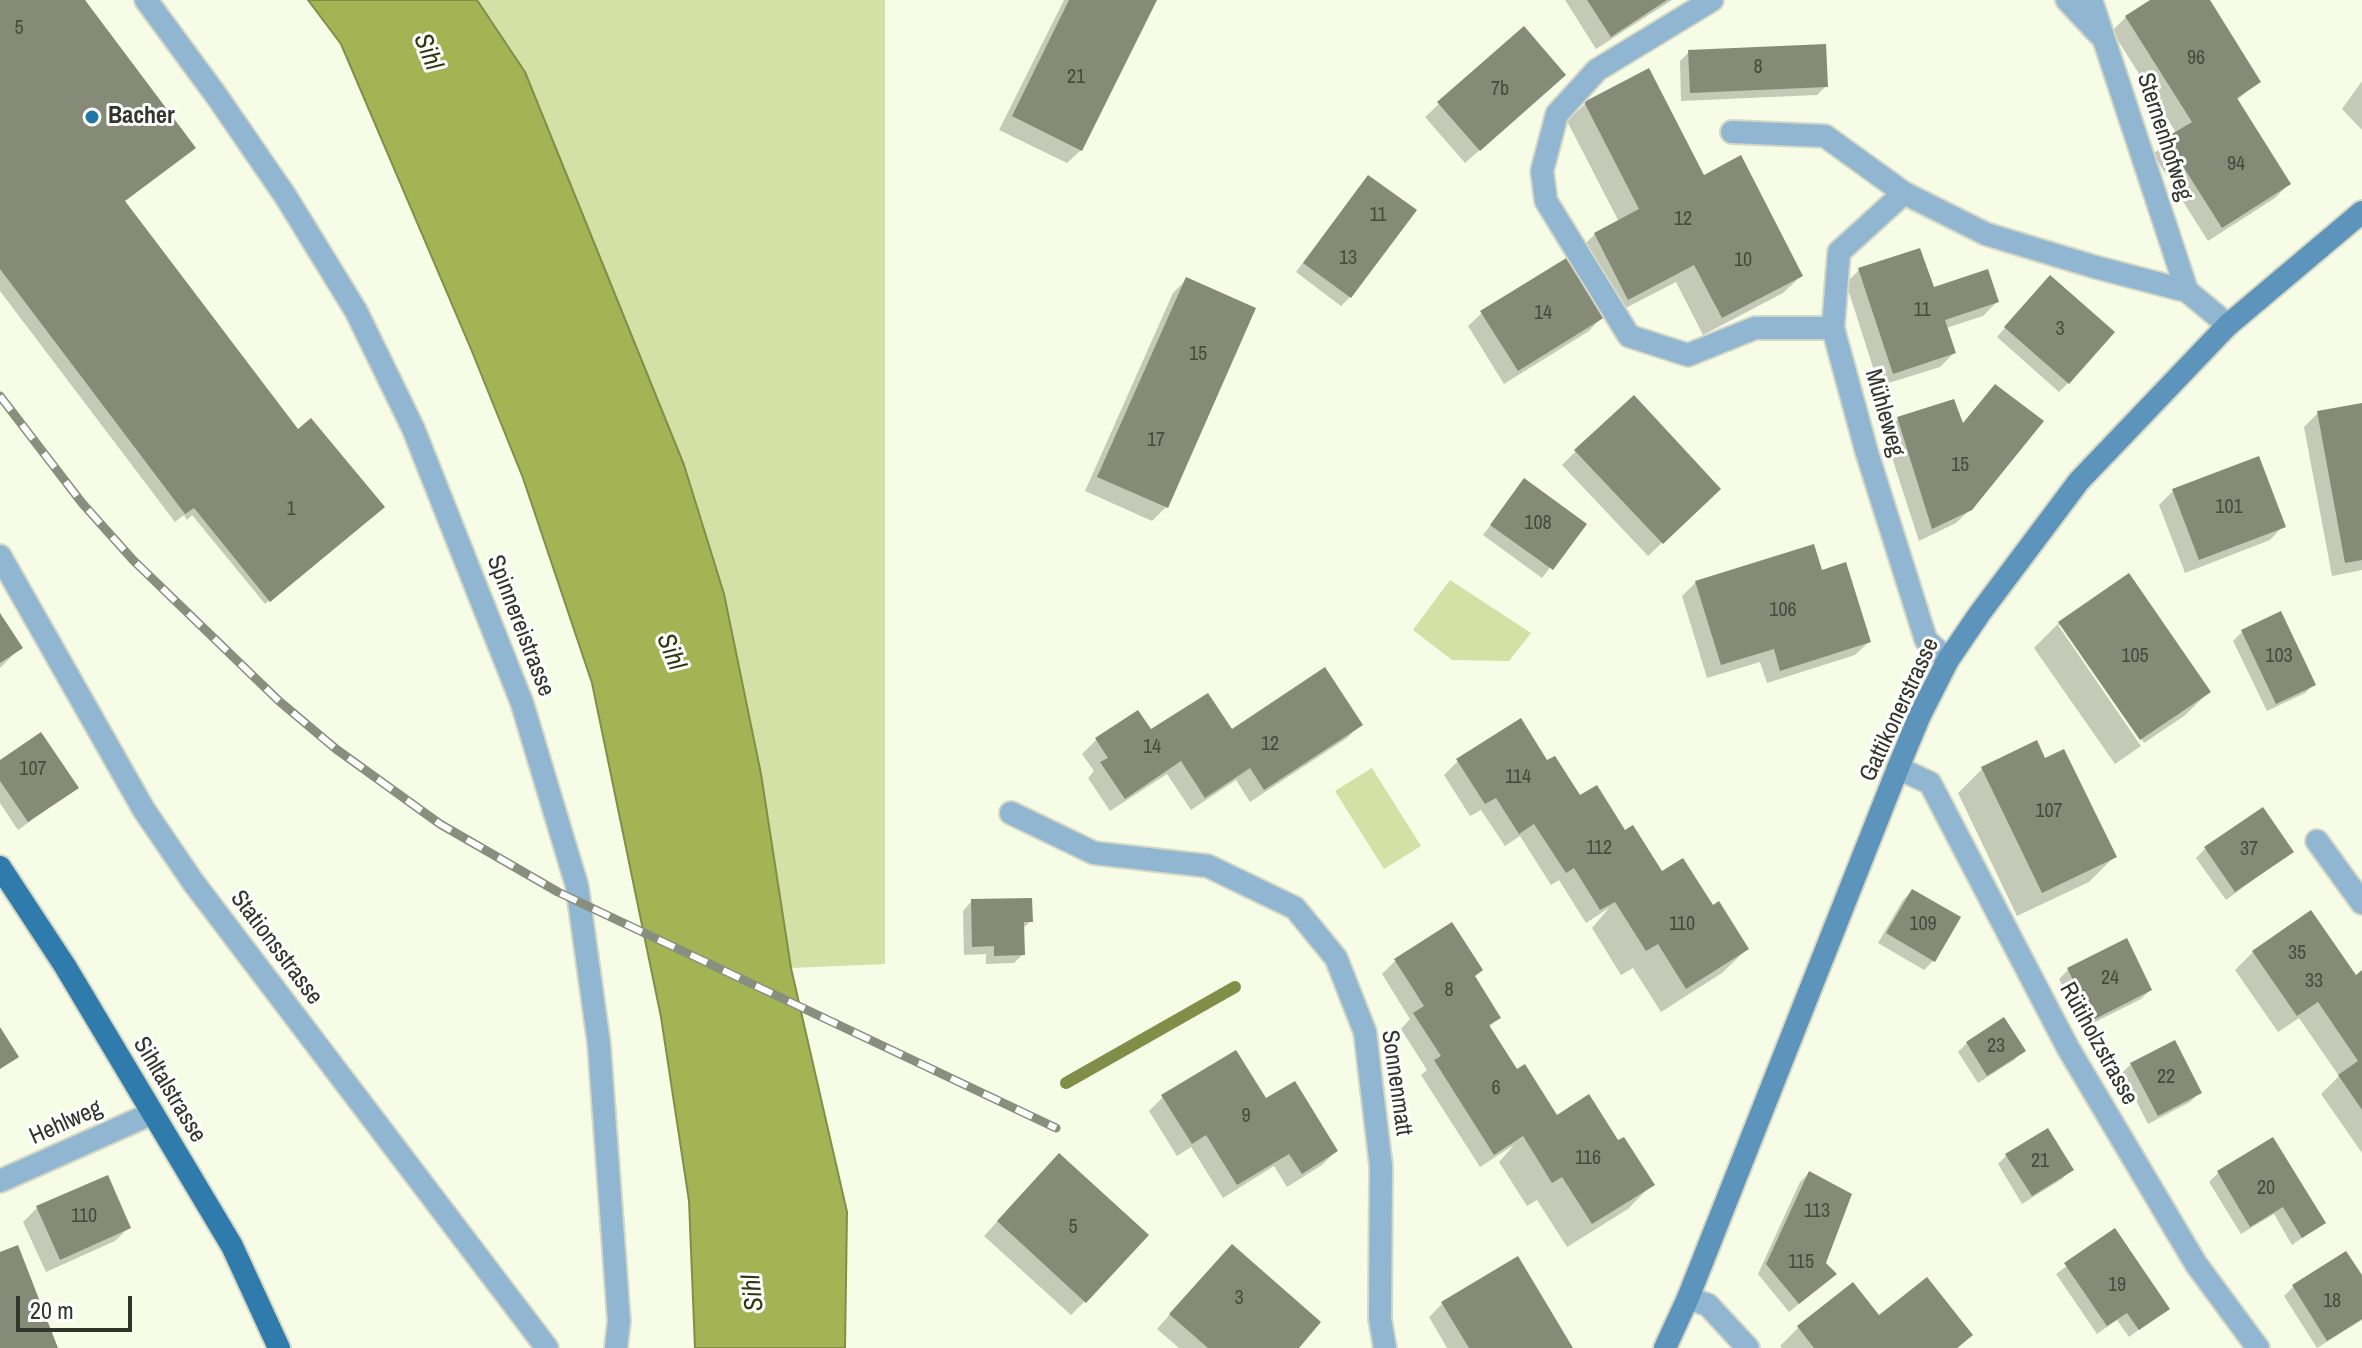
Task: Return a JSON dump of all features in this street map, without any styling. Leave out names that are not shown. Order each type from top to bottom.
[{"type":"main road","name":"Gattikonerstrasse","points":[[1665,1348],[1688,1298],[1898,768],[1948,660],[2079,481],[2228,325],[2362,212]]},
{"type":"main road","name":"Sihltalstrasse","points":[[0,867],[65,966],[232,1246],[279,1348]]},
{"type":"street","name":"Spinnereistrasse","points":[[146,0],[277,184],[356,311],[413,428],[522,703],[577,886],[599,1044],[619,1321],[616,1348]]},
{"type":"street","points":[[1712,0],[1597,70],[1557,114],[1542,171],[1546,201],[1629,336],[1688,355],[1755,328],[1833,328]]},
{"type":"street","points":[[2067,0],[2104,40]]},
{"type":"street","name":"Sternenhofweg","points":[[2091,0],[2187,291]]},
{"type":"street","points":[[1732,132],[1825,136],[1904,193],[1986,234],[2187,291],[2228,325]]},
{"type":"street","name":"Mühleweg","points":[[1904,193],[1839,252],[1833,328],[1867,453],[1926,640],[1948,660]]},
{"type":"street","name":"Stationsstrasse","points":[[0,556],[144,810],[193,882],[547,1348]]},
{"type":"street","name":"Rütiholzstrasse","points":[[1898,768],[1930,783],[2068,1048],[2196,1264],[2258,1348]]},
{"type":"street","name":"Sonnenmatt","points":[[1011,813],[1094,853],[1208,866],[1295,908],[1336,958],[1365,1032],[1381,1166],[1380,1319],[1385,1348]]},
{"type":"street","points":[[2317,841],[2362,903]]},
{"type":"street","name":"Hehlweg","points":[[0,1181],[153,1113]]},
{"type":"street","points":[[1688,1298],[1708,1305],[1748,1348]]},
{"type":"shaded area","points":[[477,0],[885,0],[885,964],[791,968],[761,774],[724,594],[684,465],[525,72]]},
{"type":"shaded area","points":[[1450,580],[1531,633],[1509,661],[1452,660],[1413,630]]},
{"type":"shaded area","points":[[1372,768],[1421,846],[1384,869],[1335,791]]},
{"type":"water","name":"Sihl","points":[[308,0],[477,0],[525,72],[684,465],[724,594],[761,774],[791,968],[847,1212],[845,1348],[695,1348],[689,1201],[661,1017],[592,683],[523,478],[471,349],[341,44]]},
{"type":"building","points":[[0,0],[85,0],[196,148],[125,201],[298,429],[311,418],[385,507],[270,602],[194,508],[185,514],[0,269]]},
{"type":"building","points":[[1069,0],[1157,0],[1082,151],[1012,116]]},
{"type":"building","points":[[1587,0],[1667,0],[1611,37]]},
{"type":"building","points":[[2150,0],[2210,0],[2261,82],[2237,98],[2291,184],[2222,228],[2165,138],[2192,122],[2125,16]]},
{"type":"building","points":[[1524,26],[1566,75],[1480,151],[1437,102]]},
{"type":"building","points":[[1826,44],[1828,87],[1690,93],[1688,50]]},
{"type":"building","points":[[1649,68],[1704,175],[1741,155],[1803,276],[1722,318],[1694,265],[1628,300],[1594,233],[1639,209],[1584,102]]},
{"type":"building","points":[[1368,175],[1417,210],[1351,298],[1303,263]]},
{"type":"building","points":[[1920,248],[1934,287],[1988,269],[1999,302],[1945,320],[1956,353],[1893,374],[1858,268]]},
{"type":"building","points":[[1568,257],[1605,317],[1518,371],[1480,311]]},
{"type":"building","points":[[2050,275],[2115,332],[2069,384],[2004,327]]},
{"type":"building","points":[[1186,277],[1256,308],[1168,508],[1097,477]]},
{"type":"building","points":[[1995,384],[2044,421],[1972,510],[1932,529],[1897,417],[1954,399],[1963,423]]},
{"type":"building","points":[[1634,395],[1721,489],[1663,544],[1574,450]]},
{"type":"building","points":[[2362,403],[2362,560],[2345,563],[2317,411]]},
{"type":"building","points":[[2259,456],[2286,527],[2199,560],[2172,489]]},
{"type":"building","points":[[1524,478],[1587,524],[1553,570],[1490,525]]},
{"type":"building","points":[[1814,544],[1822,570],[1846,562],[1871,642],[1780,671],[1774,649],[1721,665],[1695,581]]},
{"type":"building","points":[[2129,573],[2211,692],[2140,740],[2058,622]]},
{"type":"building","points":[[2281,611],[2316,685],[2276,704],[2241,630]]},
{"type":"building","points":[[0,613],[23,648],[0,663]]},
{"type":"building","points":[[1325,667],[1363,725],[1264,790],[1250,768],[1205,798],[1181,761],[1125,799],[1100,762],[1108,758],[1095,738],[1138,710],[1151,729],[1208,693],[1232,729]]},
{"type":"building","points":[[1521,718],[1547,760],[1555,756],[1580,795],[1597,785],[1625,830],[1633,825],[1662,871],[1683,858],[1713,905],[1719,901],[1749,949],[1686,989],[1658,944],[1646,951],[1615,902],[1600,910],[1574,868],[1566,873],[1534,824],[1519,834],[1496,798],[1485,804],[1456,759]]},
{"type":"building","points":[[41,732],[79,788],[28,822],[0,781],[0,760]]},
{"type":"building","points":[[2037,740],[2045,758],[2064,749],[2117,857],[2042,893],[1981,767]]},
{"type":"building","points":[[2263,807],[2294,852],[2235,892],[2204,847]]},
{"type":"building","points":[[1912,889],[1961,917],[1935,962],[1886,933]]},
{"type":"building","points":[[1032,898],[1033,922],[1024,922],[1025,955],[994,956],[994,946],[972,947],[971,899]]},
{"type":"building","points":[[2311,910],[2356,975],[2362,970],[2362,1110],[2338,1075],[2358,1061],[2318,1002],[2297,1016],[2252,951]]},
{"type":"building","points":[[1452,922],[1483,970],[1475,976],[1501,1018],[1489,1025],[1517,1069],[1525,1064],[1557,1115],[1589,1094],[1618,1140],[1624,1137],[1655,1185],[1592,1224],[1562,1177],[1552,1183],[1523,1136],[1494,1155],[1434,1060],[1441,1056],[1413,1013],[1424,1006],[1394,959]]},
{"type":"building","points":[[2127,938],[2152,990],[2093,1020],[2067,968]]},
{"type":"building","points":[[2004,1017],[2026,1051],[1987,1076],[1966,1042]]},
{"type":"building","points":[[0,1027],[19,1057],[0,1069]]},
{"type":"building","points":[[2175,1040],[2202,1093],[2158,1116],[2130,1063]]},
{"type":"building","points":[[1236,1050],[1266,1098],[1295,1081],[1338,1151],[1302,1174],[1289,1154],[1237,1185],[1206,1135],[1192,1144],[1161,1095]]},
{"type":"building","points":[[2048,1128],[2074,1170],[2032,1196],[2005,1154]]},
{"type":"building","points":[[2273,1137],[2326,1223],[2302,1238],[2283,1207],[2250,1227],[2217,1171]]},
{"type":"building","points":[[1059,1153],[1149,1235],[1086,1303],[997,1221]]},
{"type":"building","points":[[1809,1171],[1852,1194],[1826,1263],[1837,1274],[1799,1304],[1766,1264]]},
{"type":"building","points":[[108,1175],[131,1228],[60,1260],[36,1206]]},
{"type":"building","points":[[2115,1228],[2170,1309],[2139,1330],[2127,1313],[2107,1326],[2064,1263]]},
{"type":"building","points":[[1232,1244],[1321,1322],[1299,1348],[1208,1348],[1169,1314]]},
{"type":"building","points":[[18,1245],[58,1348],[0,1348],[0,1252]]},
{"type":"building","points":[[2346,1251],[2362,1275],[2362,1319],[2327,1341],[2292,1285]]},
{"type":"building","points":[[1518,1256],[1573,1348],[1469,1348],[1441,1302]]},
{"type":"building","points":[[1927,1277],[1973,1335],[1957,1348],[1814,1348],[1797,1326],[1853,1282],[1879,1315]]},
{"type":"waterway","points":[[1066,1083],[1235,987]]},
{"type":"railway","points":[[0,396],[82,503],[133,560],[279,701],[336,749],[440,824],[558,892],[1056,1128]]},
{"type":"place","name":"Bacher","points":[[92,117]]}]
